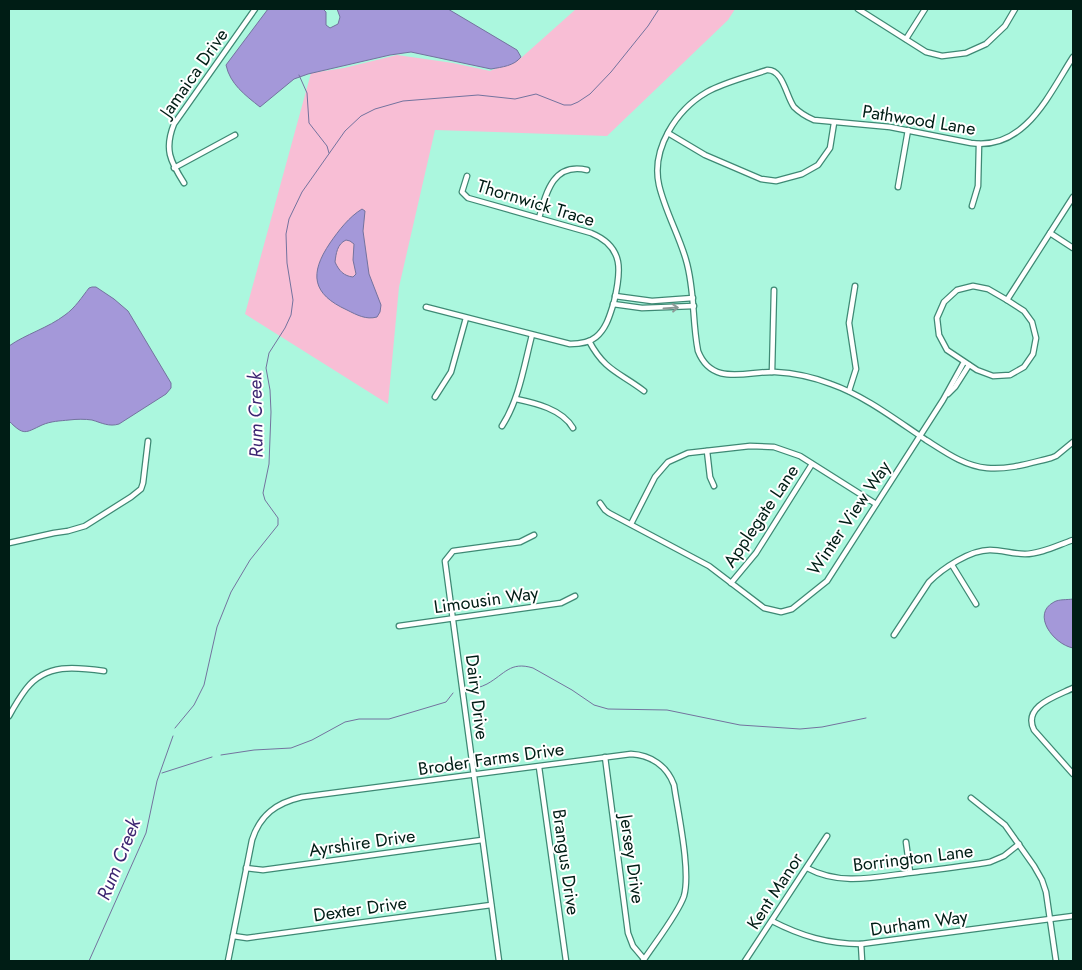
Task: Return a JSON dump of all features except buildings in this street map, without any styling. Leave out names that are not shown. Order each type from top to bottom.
[{"type":"street","name":"Jamaica Drive","points":[[184,183],[174,168],[169,154],[168,144],[174,124],[255,9]]},
{"type":"street","points":[[858,9],[926,52],[950,56],[966,53],[994,38],[1005,26],[1015,9]]},
{"type":"street","points":[[906,39],[925,9]]},
{"type":"street","name":"Pathwood Lane","points":[[668,132],[686,109],[704,94],[720,86],[767,70],[775,71],[779,75],[793,104],[799,111],[814,120],[883,126],[979,144],[1003,140],[1025,127],[1073,57]]},
{"type":"street","points":[[834,122],[829,151],[820,163],[805,173],[776,180],[758,178],[705,155],[668,132],[659,154],[658,178],[660,190],[686,261],[693,298],[698,351],[701,358],[708,366],[725,375],[772,372],[793,374],[820,380],[849,391],[962,461],[978,466],[1008,468],[1051,458],[1058,455],[1073,442]]},
{"type":"street","points":[[898,187],[908,130]]},
{"type":"street","points":[[174,168],[235,135]]},
{"type":"street","points":[[972,206],[978,186],[979,144]]},
{"type":"street","points":[[539,218],[547,190],[556,178],[575,169],[587,170]]},
{"type":"street","name":"Thornwick Trace","points":[[467,176],[462,192],[468,198],[591,233],[608,243],[617,257],[620,276],[613,304],[604,328],[590,341]]},
{"type":"street","points":[[1007,300],[1073,197]]},
{"type":"street","points":[[1050,233],[1073,248]]},
{"type":"street","points":[[849,391],[856,369],[849,323],[855,286]]},
{"type":"street","points":[[973,286],[988,289],[1024,311],[1032,322],[1036,338],[1033,354],[1024,367],[1010,375],[993,376],[977,370],[967,363],[948,350],[939,335],[938,318],[944,302],[957,290],[973,286]]},
{"type":"street","points":[[772,372],[774,290]]},
{"type":"street","points":[[615,296],[652,301],[693,298]]},
{"type":"street","points":[[652,301],[654,308]]},
{"type":"street","points":[[613,304],[633,308],[694,306]]},
{"type":"street","points":[[426,307],[567,344],[580,344],[590,341],[602,362],[644,391]]},
{"type":"street","points":[[435,396],[451,372],[466,318]]},
{"type":"street","points":[[502,426],[516,399],[532,335]]},
{"type":"street","name":"Winter View Way","points":[[600,503],[605,510],[702,562],[764,608],[781,612],[792,609],[827,581],[945,396],[955,387],[967,363]]},
{"type":"street","points":[[516,399],[557,412],[568,420],[573,428]]},
{"type":"street","points":[[9,543],[85,526],[131,497],[141,489],[148,441]]},
{"type":"street","points":[[630,524],[655,477],[664,466],[682,455],[750,446],[766,446],[792,452],[876,504]]},
{"type":"street","points":[[707,451],[709,473],[714,486]]},
{"type":"street","name":"Applegate Lane","points":[[731,583],[756,553],[812,464]]},
{"type":"street","name":"Dairy Drive","points":[[499,961],[446,560],[450,554],[457,550],[520,542],[534,535]]},
{"type":"street","points":[[894,635],[927,584],[937,574],[969,554],[990,550],[1027,554],[1073,540]]},
{"type":"street","points":[[952,565],[976,604]]},
{"type":"street","name":"Limousin Way","points":[[399,626],[562,604],[575,596]]},
{"type":"street","points":[[9,716],[27,687],[45,675],[59,669],[72,667],[104,671]]},
{"type":"street","points":[[1073,688],[1037,707],[1032,714],[1031,721],[1034,730],[1073,774]]},
{"type":"street","name":"Broder Farms Drive","points":[[228,961],[252,840],[257,826],[267,812],[288,800],[631,754],[646,756],[661,765],[667,771],[674,785],[686,872],[685,890],[680,904],[644,960]]},
{"type":"street","name":"Jersey Drive","points":[[605,758],[628,933],[633,946],[644,960]]},
{"type":"street","name":"Brangus Drive","points":[[539,767],[566,961]]},
{"type":"street","points":[[971,798],[999,819],[1019,844],[1042,880],[1051,919],[1056,961]]},
{"type":"street","name":"Kent Manor","points":[[745,961],[827,836]]},
{"type":"street","name":"Ayrshire Drive","points":[[246,868],[263,870],[482,840]]},
{"type":"street","points":[[906,842],[910,872]]},
{"type":"street","name":"Borrington Lane","points":[[807,868],[821,875],[844,880],[864,879],[990,862],[1004,856],[1019,844]]},
{"type":"street","name":"Dexter Drive","points":[[233,936],[247,938],[491,905]]},
{"type":"street","name":"Durham Way","points":[[772,921],[792,932],[809,938],[843,944],[860,944],[1073,916]]},
{"type":"street","points":[[860,944],[862,961]]},
{"type":"shaded area","points":[[268,9],[323,9],[326,12],[326,25],[330,28],[338,24],[340,17],[337,9],[448,9],[517,50],[521,57],[511,64],[491,69],[411,52],[390,55],[294,79],[260,107],[235,83],[226,65]]},
{"type":"shaded area","points":[[576,9],[735,9],[728,20],[607,136],[435,130],[399,287],[388,404],[245,314],[311,73],[344,68],[397,55],[453,63],[490,71],[521,58]]},
{"type":"shaded area","points":[[362,209],[365,211],[363,231],[369,274],[381,305],[377,317],[373,318],[358,315],[335,304],[321,290],[318,282],[317,274],[323,254],[341,229]],"holes":[[[346,240],[354,244],[353,260],[356,274],[353,277],[347,276],[342,272],[335,262],[341,244]]]},
{"type":"shaded area","points":[[92,287],[96,287],[114,299],[128,311],[171,383],[171,388],[166,394],[119,424],[109,425],[92,420],[75,419],[52,422],[25,432],[18,429],[9,421],[9,346],[65,315]]},
{"type":"shaded area","points":[[1073,599],[1073,648],[1058,641],[1052,635],[1047,628],[1044,614],[1047,607],[1054,602]]},
{"type":"waterway","name":"Rum Creek","points":[[175,728],[194,705],[204,685],[217,627],[231,592],[250,560],[278,525],[278,518],[265,500],[263,493],[269,464],[271,412],[266,368],[269,353],[291,315],[293,300],[287,263],[286,234],[289,219],[302,192],[345,131],[361,116],[375,109],[403,101],[478,95],[515,99],[536,94],[564,105],[578,102],[590,94],[611,72],[648,26],[659,9]]},
{"type":"waterway","points":[[299,75],[307,93],[309,123],[327,146],[329,153]]},
{"type":"waterway","points":[[468,691],[487,684],[513,667],[525,666],[533,668],[572,690],[594,705],[608,709],[667,710],[740,725],[800,729],[822,727],[866,718]]},
{"type":"waterway","points":[[221,755],[254,750],[291,748],[312,740],[345,722],[359,719],[389,719],[446,702],[453,693]]},
{"type":"waterway","name":"Rum Creek","points":[[89,961],[146,833],[157,781],[173,736]]},
{"type":"waterway","points":[[162,773],[212,757]]}]
